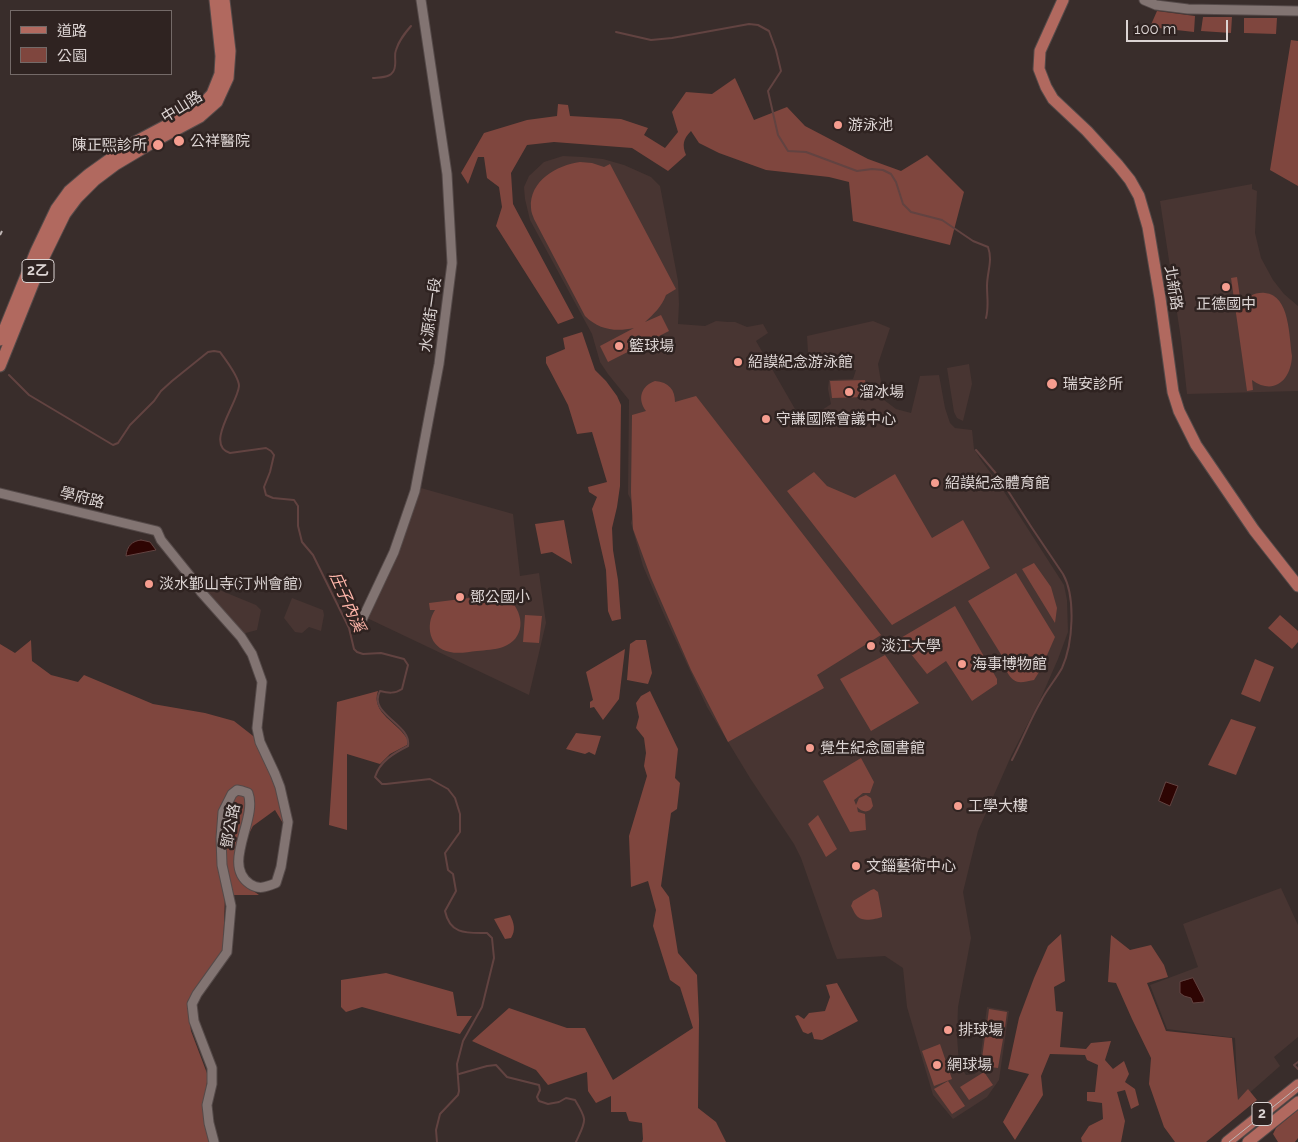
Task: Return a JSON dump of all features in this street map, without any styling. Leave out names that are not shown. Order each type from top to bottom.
[{"type":"main road","name":"中山路","points":[[73,195],[89,174],[131,144],[199,108],[212,94],[220,74],[221,56],[215,0]]},
{"type":"main road","name":"中山路","points":[[73,195],[156,140],[200,117],[217,102],[228,78],[230,50],[224,0]]},
{"type":"main road","name":"北新路","points":[[1063,0],[1040,51],[1039,69],[1046,88],[1053,99],[1087,131],[1118,165],[1130,180],[1139,196],[1148,227],[1173,392],[1179,411],[1196,444],[1254,530],[1298,586]]},
{"type":"main road","name":"2乙","points":[[0,340],[36,251],[56,209],[73,195]]},
{"type":"main road","name":"2乙","points":[[0,366],[43,260],[73,195]]},
{"type":"main road","name":"2","points":[[1227,1142],[1297,1086]]},
{"type":"main road","name":"2","points":[[1248,1142],[1298,1102]]},
{"type":"street","name":"水源街一段","points":[[361,622],[394,552],[414,491],[439,364],[452,263],[447,174],[421,0]]},
{"type":"street","points":[[1144,0],[1156,5],[1188,9],[1298,11]]},
{"type":"street","name":"學府路","points":[[0,492],[157,531]]},
{"type":"street","name":"鄧公路","points":[[157,531],[161,540],[201,592],[241,637],[252,654],[262,682],[258,728],[260,742],[275,774],[288,822],[281,868],[276,883],[256,888],[245,880],[240,870],[238,857],[250,812],[248,793],[237,790],[232,794],[223,812],[221,838],[222,865],[231,906],[227,952],[192,1004],[194,1021],[212,1068],[212,1084],[207,1105],[214,1142]]},
{"type":"shaded area","name":"淡江大學","points":[[563,156],[603,159],[624,165],[651,177],[660,186],[678,281],[678,324],[705,326],[716,321],[735,322],[747,327],[763,324],[768,333],[756,341],[799,416],[805,418],[831,404],[828,389],[829,380],[853,379],[856,370],[809,368],[807,336],[873,321],[890,328],[878,364],[884,400],[896,409],[911,413],[920,376],[939,375],[945,408],[950,423],[955,428],[972,430],[974,449],[1001,487],[1064,585],[1067,600],[1068,632],[1040,700],[1012,754],[978,831],[963,892],[971,938],[958,1007],[957,1036],[959,1064],[966,1075],[975,1074],[979,1068],[987,1007],[1009,1011],[999,1080],[987,1097],[953,1119],[933,1095],[907,1007],[903,968],[885,956],[837,959],[801,858],[707,707],[643,566],[631,523],[633,515],[632,502],[628,494],[629,400],[600,362],[592,334],[530,220],[525,199],[524,187],[529,176],[544,162]]},
{"type":"shaded area","name":"正德國中","points":[[1252,184],[1252,189],[1257,191],[1255,233],[1261,258],[1273,280],[1284,294],[1298,306],[1298,391],[1187,394],[1181,339],[1160,201]]},
{"type":"shaded area","points":[[969,364],[972,384],[963,421],[957,418],[954,412],[947,368]]},
{"type":"shaded area","name":"鄧公國小","points":[[421,488],[513,514],[520,576],[539,573],[546,623],[529,695],[367,618],[396,554]]},
{"type":"shaded area","points":[[141,540],[150,542],[156,550],[126,556],[130,545]]},
{"type":"shaded area","points":[[200,584],[256,605],[261,610],[257,630],[242,634]]},
{"type":"shaded area","points":[[292,598],[323,610],[321,631],[309,627],[302,633],[295,632],[284,618]]},
{"type":"shaded area","points":[[1166,782],[1178,786],[1170,806],[1159,801]]},
{"type":"shaded area","points":[[1281,888],[1298,925],[1298,1037],[1274,1057],[1280,1066],[1238,1103],[1235,1038],[1167,1029],[1150,985],[1198,967],[1183,924]]},
{"type":"shaded area","points":[[1193,978],[1204,1002],[1193,1003],[1191,998],[1180,993],[1180,982]]},
{"type":"green space","points":[[1157,11],[1195,16],[1194,32],[1150,27]]},
{"type":"green space","points":[[1203,17],[1232,17],[1231,33],[1201,31]]},
{"type":"green space","points":[[1244,18],[1277,18],[1276,34],[1244,33]]},
{"type":"green space","points":[[1291,40],[1298,41],[1298,186],[1270,170]]},
{"type":"green space","points":[[735,78],[754,120],[787,107],[805,126],[868,159],[901,171],[927,155],[964,192],[950,245],[853,221],[849,182],[829,177],[766,170],[719,153],[699,143],[691,131],[684,142],[686,155],[668,171],[632,148],[554,142],[527,145],[511,173],[513,204],[574,318],[558,324],[496,226],[502,207],[499,187],[487,178],[484,157],[478,157],[468,184],[461,173],[484,133],[527,120],[557,116],[558,104],[568,105],[570,116],[621,119],[648,128],[644,135],[665,148],[678,132],[672,112],[686,92],[712,94]]},
{"type":"green space","points":[[580,162],[604,167],[610,164],[676,289],[666,295],[657,310],[645,322],[661,315],[669,331],[608,362],[600,346],[634,328],[608,329],[590,321],[585,316],[534,219],[531,209],[535,190],[546,176],[562,167]]},
{"type":"green space","points":[[1237,277],[1241,304],[1258,293],[1265,293],[1279,301],[1284,309],[1289,328],[1291,365],[1285,378],[1274,386],[1260,385],[1252,380],[1253,390],[1247,391],[1231,278]]},
{"type":"green space","points":[[582,332],[595,370],[606,381],[621,405],[620,486],[612,528],[621,619],[612,621],[608,611],[606,570],[592,509],[597,497],[589,492],[588,487],[607,482],[592,432],[577,434],[568,405],[546,363],[546,357],[565,349],[563,338]]},
{"type":"green space","name":"溜冰場","points":[[865,380],[866,397],[832,398],[830,381]]},
{"type":"green space","points":[[655,381],[670,387],[674,394],[675,402],[696,396],[881,635],[817,675],[824,688],[728,742],[691,670],[651,578],[633,529],[631,492],[632,415],[646,411],[641,398],[642,393],[646,386]]},
{"type":"green space","points":[[814,472],[827,486],[855,498],[895,474],[932,538],[963,520],[990,568],[892,625],[787,491]]},
{"type":"green space","points":[[564,520],[572,564],[552,552],[541,554],[535,524]]},
{"type":"green space","points":[[1034,563],[1051,587],[1057,608],[1055,623],[1022,569]]},
{"type":"green space","points":[[1016,573],[1055,637],[1034,680],[1021,682],[1015,681],[1007,672],[1010,669],[968,601]]},
{"type":"green space","points":[[517,592],[518,599],[510,600],[518,613],[520,626],[519,633],[510,643],[497,649],[456,653],[443,650],[433,641],[430,622],[435,610],[430,610],[429,603]]},
{"type":"green space","points":[[955,606],[997,679],[997,684],[972,701],[946,661],[927,674],[899,639]]},
{"type":"green space","points":[[525,615],[542,616],[539,643],[523,642]]},
{"type":"green space","points":[[1280,615],[1298,631],[1298,642],[1292,649],[1268,628]]},
{"type":"green space","points":[[31,640],[32,661],[51,675],[78,682],[84,675],[153,704],[205,713],[234,721],[257,739],[272,773],[284,825],[275,810],[253,826],[237,857],[237,870],[241,882],[259,895],[225,895],[223,952],[187,1002],[191,1031],[208,1076],[203,1107],[210,1142],[0,1142],[0,644],[15,653]]},
{"type":"green space","points":[[636,640],[646,640],[652,673],[648,684],[627,680],[630,644]]},
{"type":"green space","points":[[625,649],[619,699],[603,720],[594,707],[590,708],[590,702],[593,700],[586,672]]},
{"type":"green space","points":[[885,655],[919,703],[871,731],[840,679]]},
{"type":"green space","points":[[1255,659],[1274,667],[1260,702],[1241,694]]},
{"type":"green space","points":[[378,691],[378,706],[404,734],[408,740],[407,745],[390,754],[380,764],[347,754],[347,830],[329,825],[337,702]]},
{"type":"green space","points":[[650,691],[678,749],[675,778],[680,783],[677,809],[671,813],[661,886],[669,897],[678,953],[697,975],[699,1020],[698,1108],[716,1122],[726,1142],[642,1142],[642,1123],[629,1121],[626,1112],[611,1112],[611,1096],[596,1103],[588,1091],[587,1072],[548,1085],[536,1070],[472,1041],[509,1008],[567,1028],[585,1028],[613,1080],[693,1028],[680,987],[670,980],[653,926],[656,910],[648,881],[631,887],[629,836],[647,776],[644,766],[646,753],[644,738],[636,728],[639,717],[636,703],[641,696]]},
{"type":"green space","points":[[1231,719],[1256,727],[1236,775],[1208,765]]},
{"type":"green space","points":[[576,733],[601,736],[595,755],[589,752],[585,754],[566,749]]},
{"type":"green space","points":[[861,758],[874,782],[870,793],[863,793],[854,800],[856,805],[859,798],[866,795],[871,798],[873,806],[870,810],[865,811],[857,807],[858,812],[865,814],[866,830],[850,832],[823,781]]},
{"type":"green space","points":[[818,815],[837,849],[826,857],[808,824]]},
{"type":"green space","points":[[874,889],[878,892],[882,917],[870,920],[860,919],[851,906],[853,901]]},
{"type":"green space","points":[[510,915],[514,932],[511,938],[505,939],[494,919]]},
{"type":"green space","points":[[1061,934],[1065,981],[1054,987],[1056,1011],[1063,1012],[1060,1047],[1086,1049],[1091,1043],[1111,1041],[1105,1060],[1113,1069],[1124,1061],[1129,1074],[1125,1082],[1135,1089],[1139,1105],[1131,1109],[1125,1090],[1117,1092],[1125,1121],[1121,1142],[1082,1142],[1081,1138],[1089,1126],[1103,1119],[1102,1103],[1087,1101],[1087,1092],[1095,1092],[1098,1065],[1087,1060],[1085,1055],[1050,1054],[1041,1076],[1043,1095],[1015,1140],[1003,1122],[1029,1074],[1008,1069],[1019,1018],[1048,946]]},
{"type":"green space","points":[[1111,935],[1130,950],[1151,945],[1164,965],[1168,977],[1147,983],[1166,1031],[1232,1038],[1238,1100],[1248,1089],[1257,1100],[1206,1142],[1175,1142],[1164,1127],[1149,1084],[1151,1058],[1116,983],[1108,982]]},
{"type":"green space","points":[[386,973],[453,992],[457,1016],[472,1016],[460,1034],[362,1007],[346,1012],[341,1007],[341,980]]},
{"type":"green space","points":[[837,983],[858,1021],[822,1040],[814,1039],[812,1032],[808,1034],[803,1032],[795,1016],[798,1015],[804,1019],[809,1013],[825,1011],[830,997],[826,985]]},
{"type":"green space","points":[[989,1009],[1007,1012],[1004,1035],[986,1033]]},
{"type":"green space","points":[[985,1036],[1003,1039],[998,1068],[981,1066]]},
{"type":"green space","name":"網球場","points":[[940,1044],[952,1079],[934,1086],[922,1051]]},
{"type":"green space","points":[[984,1072],[993,1085],[969,1100],[960,1087]]},
{"type":"green space","points":[[948,1081],[965,1106],[952,1114],[934,1089]]},
{"type":"green space","points":[[1298,1110],[1298,1138],[1295,1142],[1278,1142],[1273,1134],[1276,1128]]},
{"type":"waterway","points":[[616,32],[651,40],[749,24],[758,25],[769,31],[781,71],[768,91],[778,135],[788,151],[806,152],[857,171],[883,170],[891,174],[896,182],[903,204],[911,212],[942,220],[973,241],[988,247],[990,262],[987,281],[988,306],[986,318]]},
{"type":"waterway","points":[[373,78],[387,76],[392,73],[395,66],[397,46],[411,26]]},
{"type":"waterway","name":"庄子內溪","points":[[9,375],[29,395],[113,445],[118,443],[130,425],[172,381],[208,352],[220,352],[235,373],[239,386],[221,433],[220,442],[223,449],[230,453],[266,448],[271,451],[274,455],[264,487],[266,495],[273,498],[294,500],[298,506],[298,526],[302,542],[313,555],[349,628],[354,649],[363,654],[381,653],[404,659],[408,665],[402,689],[391,693],[380,691],[378,699],[379,706],[384,713],[403,731],[407,738],[408,746],[384,762],[375,777],[382,784],[430,779],[448,789],[455,798],[460,814],[460,832],[445,853],[448,870],[453,874],[456,891],[445,911],[447,919],[455,929],[466,932],[487,933],[492,938],[494,958],[482,1007],[463,1041],[457,1064],[458,1095],[440,1114],[436,1130],[437,1142]]},
{"type":"waterway","points":[[976,450],[999,477],[1063,574],[1070,595],[1072,621],[1066,658],[1062,668],[1037,708],[1012,760]]},
{"type":"waterway","points":[[1298,1062],[1294,1065],[1298,1069]]},
{"type":"waterway","name":"庄子內溪","points":[[459,1074],[496,1065],[507,1077],[539,1085],[540,1090],[537,1097],[539,1101],[548,1104],[559,1102],[566,1098],[575,1100],[584,1117],[584,1125],[576,1142]]},
{"type":"tram line","points":[[1229,1142],[1298,1087]]},
{"type":"railway","points":[[0,235],[2,231]]},
{"type":"place","name":"游泳池","points":[[838,125]]},
{"type":"place","name":"公祥醫院","points":[[179,141]]},
{"type":"place","name":"陳正煕診所","points":[[158,145]]},
{"type":"place","name":"正德國中","points":[[1226,287]]},
{"type":"place","name":"籃球場","points":[[619,346]]},
{"type":"place","name":"紹謨紀念游泳館","points":[[738,362]]},
{"type":"place","name":"瑞安診所","points":[[1052,384]]},
{"type":"place","name":"溜冰場","points":[[849,392]]},
{"type":"place","name":"守謙國際會議中心","points":[[766,419]]},
{"type":"place","name":"紹謨紀念體育館","points":[[935,483]]},
{"type":"place","name":"淡水鄞山寺(汀州會館)","points":[[149,584]]},
{"type":"place","name":"鄧公國小","points":[[460,597]]},
{"type":"place","name":"淡江大學","points":[[871,646]]},
{"type":"place","name":"海事博物館","points":[[962,664]]},
{"type":"place","name":"覺生紀念圖書館","points":[[810,748]]},
{"type":"place","name":"工學大樓","points":[[958,806]]},
{"type":"place","name":"文錙藝術中心","points":[[856,866]]},
{"type":"place","name":"排球場","points":[[948,1030]]},
{"type":"place","name":"網球場","points":[[937,1065]]}]
